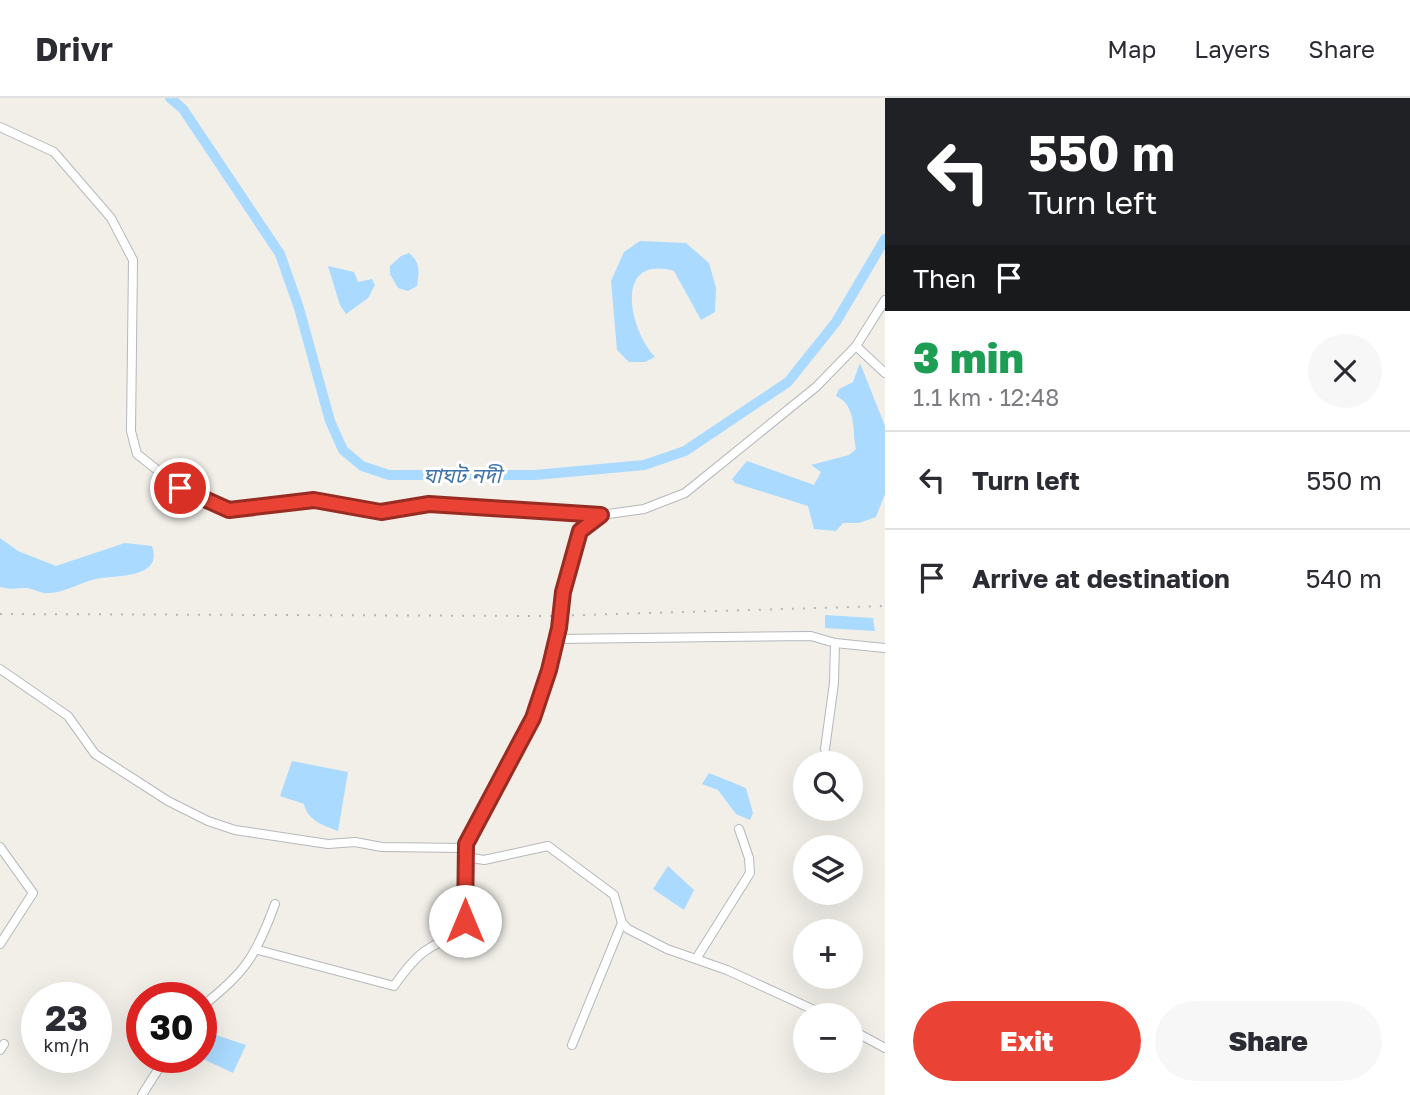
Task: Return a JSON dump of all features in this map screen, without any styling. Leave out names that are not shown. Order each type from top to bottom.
[{"type":"street","points":[[0,127],[54,152],[111,218],[133,260],[131,431],[137,454],[180,488],[229,510],[314,500],[381,512],[429,504],[601,515],[644,509],[685,493],[816,387],[856,346],[885,300]]},
{"type":"street","points":[[856,346],[885,373]]},
{"type":"street","points":[[463,953],[466,932],[465,852],[528,730],[557,639],[565,582],[580,531],[601,515]]},
{"type":"street","points":[[557,639],[811,636],[835,643],[885,648]]},
{"type":"street","points":[[825,749],[834,683],[835,643]]},
{"type":"street","points":[[0,669],[68,716],[95,754],[168,801],[208,821],[235,830],[328,844],[465,852],[484,860],[548,846],[614,895],[622,923],[572,1045]]},
{"type":"street","points":[[696,959],[750,873],[749,858],[739,830]]},
{"type":"street","points":[[0,847],[33,893],[0,944]]},
{"type":"street","points":[[217,994],[233,982],[258,950],[275,904]]},
{"type":"street","points":[[622,923],[642,937],[797,1003]]},
{"type":"street","points":[[258,950],[394,986],[407,967],[433,943],[466,932]]},
{"type":"street","points":[[863,1036],[885,1048]]},
{"type":"street","points":[[142,1095],[156,1073]]},
{"type":"water","points":[[640,241],[686,243],[709,263],[716,288],[715,312],[701,320],[674,271],[655,269],[642,273],[634,284],[634,313],[638,330],[655,357],[645,362],[629,362],[617,350],[611,281],[624,252]]},
{"type":"water","points":[[409,253],[416,260],[419,272],[417,286],[408,291],[398,288],[390,274],[390,266]]},
{"type":"water","points":[[328,266],[354,272],[358,282],[372,279],[375,285],[368,298],[346,314],[340,305]]},
{"type":"water","points":[[860,363],[885,426],[885,494],[876,517],[859,523],[843,523],[836,531],[814,529],[808,506],[735,483],[732,479],[747,461],[814,485],[821,472],[811,465],[849,455],[856,449],[851,412],[843,400],[836,396],[839,389],[853,382]]},
{"type":"water","points":[[0,538],[18,551],[56,566],[125,543],[152,546],[154,557],[151,565],[136,573],[96,579],[55,593],[44,593],[27,588],[0,587]]},
{"type":"water","points":[[825,615],[873,618],[875,631],[825,628]]},
{"type":"water","points":[[292,761],[348,772],[338,831],[309,815],[304,804],[280,796]]},
{"type":"water","points":[[709,773],[746,788],[753,813],[750,820],[736,814],[718,790],[702,784]]},
{"type":"water","points":[[668,866],[694,890],[684,910],[653,889]]},
{"type":"water","points":[[217,1035],[246,1045],[233,1073],[217,1066]]},
{"type":"waterway","name":"ঘাঘট নদী","points":[[170,98],[183,109],[280,254],[299,308],[330,421],[343,450],[362,466],[389,475],[535,475],[644,465],[685,451],[788,382],[836,322],[885,239]]},
{"type":"railway","points":[[0,614],[548,616],[885,606]]},
{"type":"route","points":[[180,488],[229,510],[314,500],[381,512],[429,504],[601,515],[580,531],[563,592],[559,628],[549,670],[533,718],[466,844],[465,921]]}]
